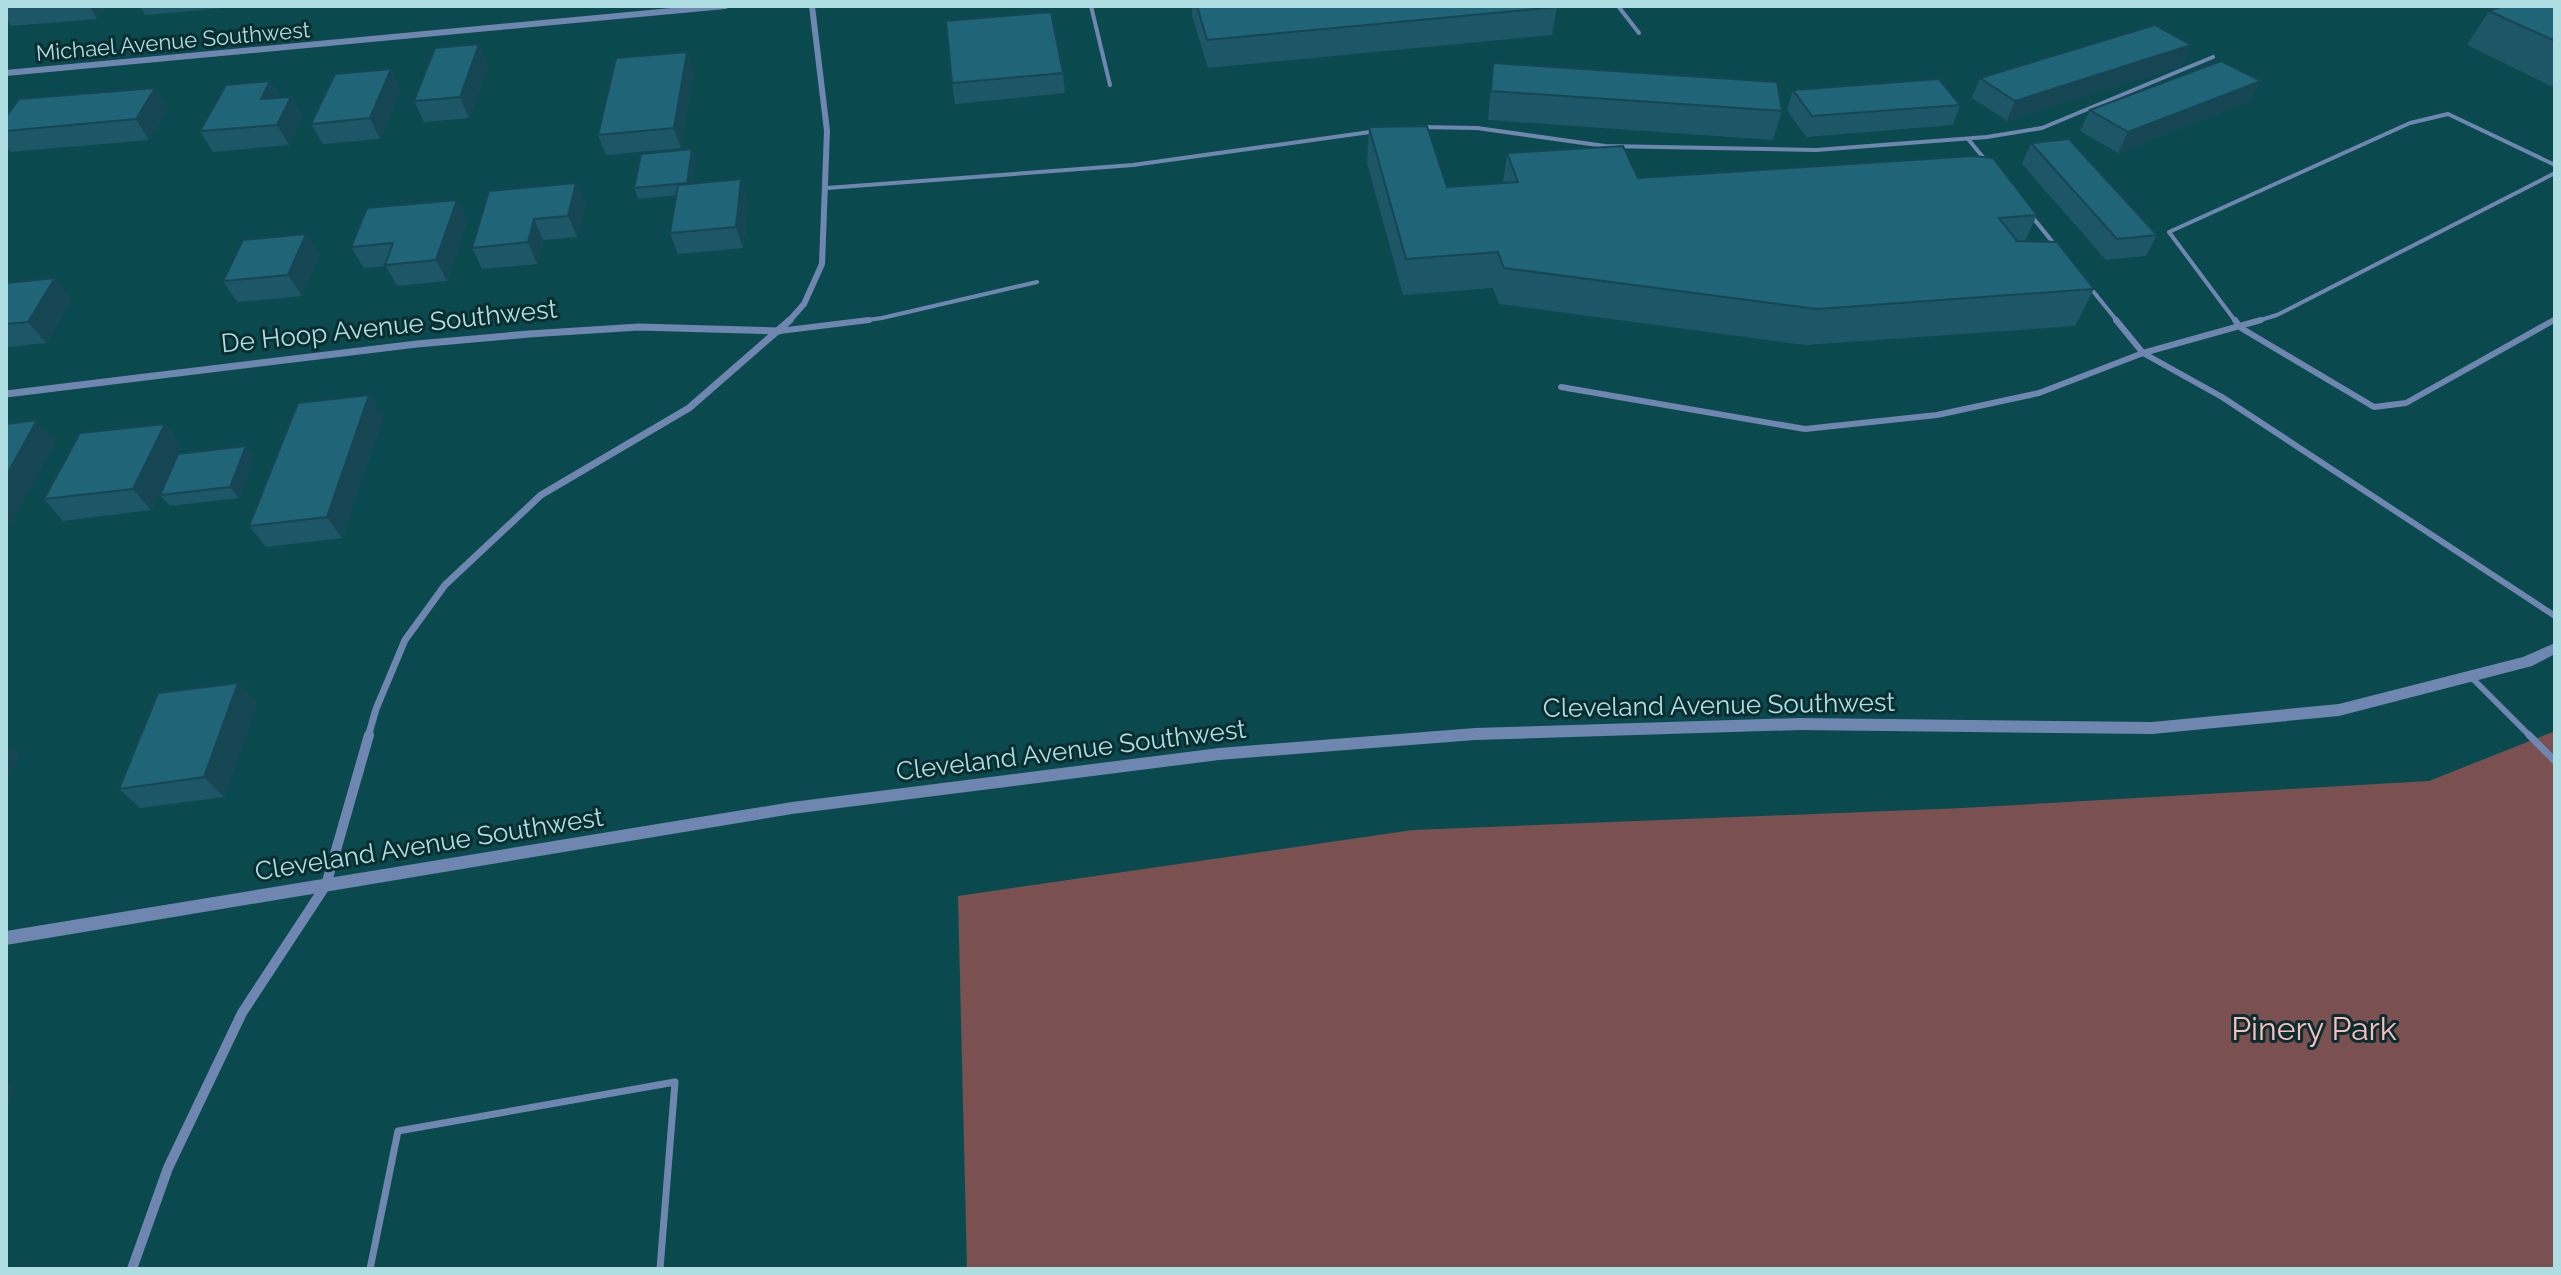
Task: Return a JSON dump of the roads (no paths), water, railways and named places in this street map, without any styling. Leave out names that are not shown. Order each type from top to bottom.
[{"type":"street","name":"Michael Avenue Southwest","points":[[6,73],[725,6]]},
{"type":"street","points":[[132,1269],[168,1168],[242,1013],[326,885],[376,709],[405,640],[445,585],[541,495],[689,408],[779,331],[804,304],[822,264],[827,188],[827,131],[812,6]]},
{"type":"street","name":"De Hoop Avenue Southwest","points":[[6,394],[417,344],[529,334],[639,327],[779,331]]},
{"type":"street","points":[[2470,676],[2527,662],[2555,648]]},
{"type":"street","name":"Cleveland Avenue Southwest","points":[[6,938],[792,808],[1219,754],[1475,734],[1800,724],[2152,728],[2339,710],[2470,676]]},
{"type":"lane","points":[[1091,6],[1110,85]]},
{"type":"lane","points":[[1618,6],[1639,33]]},
{"type":"lane","points":[[1404,127],[1477,128],[1605,146],[1816,150],[1968,139],[2042,128],[2213,57]]},
{"type":"lane","points":[[2555,165],[2448,114],[2410,123],[2169,232],[2241,328],[2374,407],[2406,403],[2555,319]]},
{"type":"lane","points":[[827,188],[1133,165],[1389,129]]},
{"type":"lane","points":[[1968,139],[1997,174]]},
{"type":"lane","points":[[1561,387],[1805,429],[1937,415],[2039,393],[2143,353],[2241,328],[2277,315],[2555,173]]},
{"type":"lane","points":[[2027,210],[2056,246]]},
{"type":"lane","points":[[779,331],[882,318],[1037,282]]},
{"type":"lane","points":[[2085,282],[2143,353],[2222,397],[2555,616]]},
{"type":"lane","points":[[2470,676],[2555,761]]},
{"type":"lane","points":[[370,1269],[398,1131],[675,1082],[660,1269]]},
{"type":"park label","name":"Pinery Park","points":[[2314,1029]]}]
